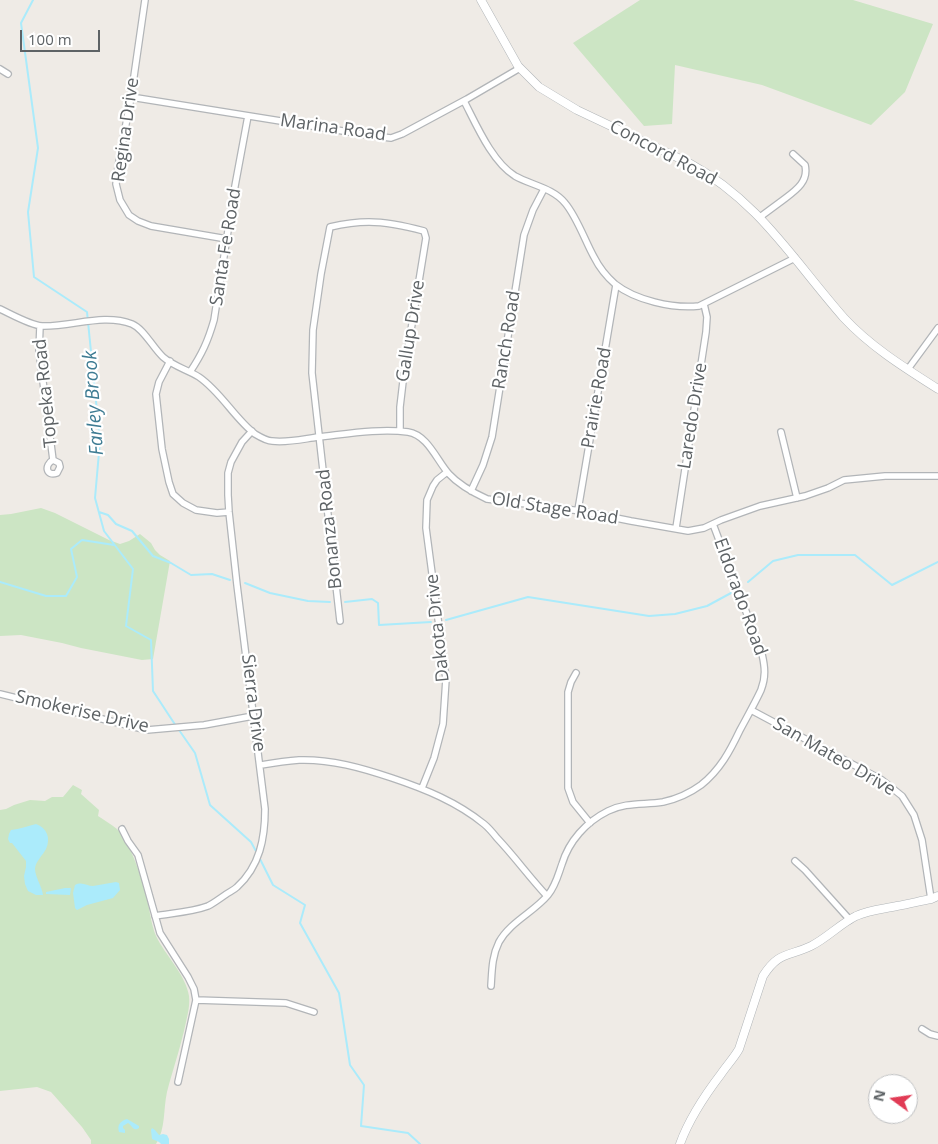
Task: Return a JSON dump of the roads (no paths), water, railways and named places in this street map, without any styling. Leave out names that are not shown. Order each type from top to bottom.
[{"type":"main road","name":"Concord Road","points":[[481,0],[520,68],[539,87],[577,110],[707,172],[760,217],[845,318],[878,350],[938,389]]},
{"type":"main road","points":[[680,1144],[693,1116],[707,1093],[739,1049],[759,986],[768,967],[779,957],[809,947],[850,920],[871,910],[935,897]]},
{"type":"street","name":"Regina Drive","points":[[145,0],[131,98],[118,167],[116,184],[120,200],[129,215],[138,221],[152,226],[227,239]]},
{"type":"street","name":"Marina Road","points":[[131,98],[391,138],[464,101],[520,68]]},
{"type":"street","points":[[0,69],[8,74]]},
{"type":"street","points":[[464,101],[501,164],[516,176],[544,189],[564,202],[598,264],[616,285],[638,296],[664,304],[688,307],[704,304],[795,258]]},
{"type":"street","name":"Santa Fe Road","points":[[190,372],[204,350],[214,320],[248,116]]},
{"type":"street","points":[[760,217],[796,190],[803,182],[806,174],[805,165],[793,154]]},
{"type":"street","name":"Ranch Road","points":[[471,490],[483,465],[492,437],[524,235],[533,210],[544,189]]},
{"type":"street","name":"Bonanza Road","points":[[340,621],[312,372],[313,330],[330,227],[355,222],[372,222],[424,231]]},
{"type":"street","name":"Gallup Drive","points":[[400,432],[400,407],[404,373],[426,238],[424,231]]},
{"type":"street","name":"Prairie Road","points":[[578,510],[616,285]]},
{"type":"street","name":"Laredo Drive","points":[[676,528],[706,332],[707,317],[704,304]]},
{"type":"street","name":"Old Stage Road","points":[[0,309],[40,326],[105,319],[123,321],[135,325],[163,357],[199,378],[223,399],[252,431],[270,441],[285,442],[360,433],[411,433],[422,438],[451,476],[476,494],[487,498],[578,510],[688,530],[704,528],[760,506],[797,498],[828,488],[844,480],[885,476],[938,476]]},
{"type":"street","name":"Topeka Road","points":[[40,326],[40,358],[53,460]]},
{"type":"street","points":[[908,370],[938,328]]},
{"type":"street","points":[[170,361],[159,382],[156,394],[162,449],[173,494],[183,504],[196,510],[229,512]]},
{"type":"street","name":"Sierra Drive","points":[[155,916],[196,910],[211,905],[237,887],[256,861],[265,828],[261,765],[253,716],[229,512],[228,473],[231,462],[242,442],[252,431]]},
{"type":"street","points":[[781,432],[797,498]]},
{"type":"street","name":"Dakota Drive","points":[[422,788],[434,758],[441,732],[446,679],[426,528],[427,500],[437,480],[447,472]]},
{"type":"street","name":"Eldorado Road","points":[[491,986],[494,955],[500,940],[508,930],[547,896],[554,886],[568,849],[578,835],[590,823],[621,806],[668,801],[700,786],[716,772],[751,710],[763,685],[765,665],[713,524]]},
{"type":"street","points":[[576,673],[568,692],[567,780],[573,802],[590,823]]},
{"type":"street","name":"Smokerise Drive","points":[[0,694],[147,730],[204,725],[253,716]]},
{"type":"street","name":"San Mateo Drive","points":[[751,710],[882,780],[902,796],[914,815],[922,840],[935,897]]},
{"type":"street","points":[[261,765],[299,760],[349,765],[434,792],[464,809],[485,825],[509,850],[547,896]]},
{"type":"street","points":[[122,829],[138,854],[160,933],[194,989],[196,1000],[178,1082]]},
{"type":"street","points":[[795,861],[850,920]]},
{"type":"street","points":[[196,1000],[286,1004],[314,1012]]},
{"type":"street","points":[[922,1029],[938,1036]]},
{"type":"water","points":[[36,824],[43,828],[48,837],[46,849],[35,866],[43,895],[36,895],[28,891],[24,876],[26,861],[8,839],[11,830]]},
{"type":"water","points":[[119,883],[120,890],[113,898],[87,905],[77,910],[75,908],[73,893],[75,885],[93,886]]},
{"type":"water","points":[[71,888],[70,895],[46,894],[46,892]]},
{"type":"water","points":[[127,1119],[139,1126],[139,1128],[134,1129],[128,1123],[123,1126],[125,1133],[119,1132],[118,1127]]},
{"type":"water","points":[[152,1128],[159,1135],[167,1135],[169,1144],[161,1144],[152,1139]]},
{"type":"waterway","name":"Farley Brook","points":[[33,0],[21,23],[38,148],[28,212],[34,277],[87,312],[100,441],[95,498],[104,531],[133,569],[126,626],[151,640],[153,691],[176,726]]},
{"type":"waterway","points":[[99,512],[108,515],[116,524],[132,531],[153,556],[171,563],[191,575],[212,574],[230,580]]},
{"type":"waterway","points":[[0,582],[46,596],[66,596],[77,577],[71,549],[82,540],[114,545]]},
{"type":"waterway","points":[[748,582],[773,561],[798,555],[855,555],[892,585],[938,562]]},
{"type":"waterway","points":[[245,583],[270,593],[308,601],[330,602]]},
{"type":"waterway","points":[[446,620],[528,597],[649,616],[675,614],[707,606],[731,593]]},
{"type":"waterway","points":[[345,602],[372,599],[378,603],[379,625],[431,622]]},
{"type":"waterway","name":"Farley Brook","points":[[179,730],[195,753],[210,805],[251,842],[257,853]]},
{"type":"waterway","name":"Farley Brook","points":[[259,857],[273,885],[305,905],[300,923],[339,993],[350,1065],[364,1085],[361,1126],[408,1133],[420,1144]]}]
